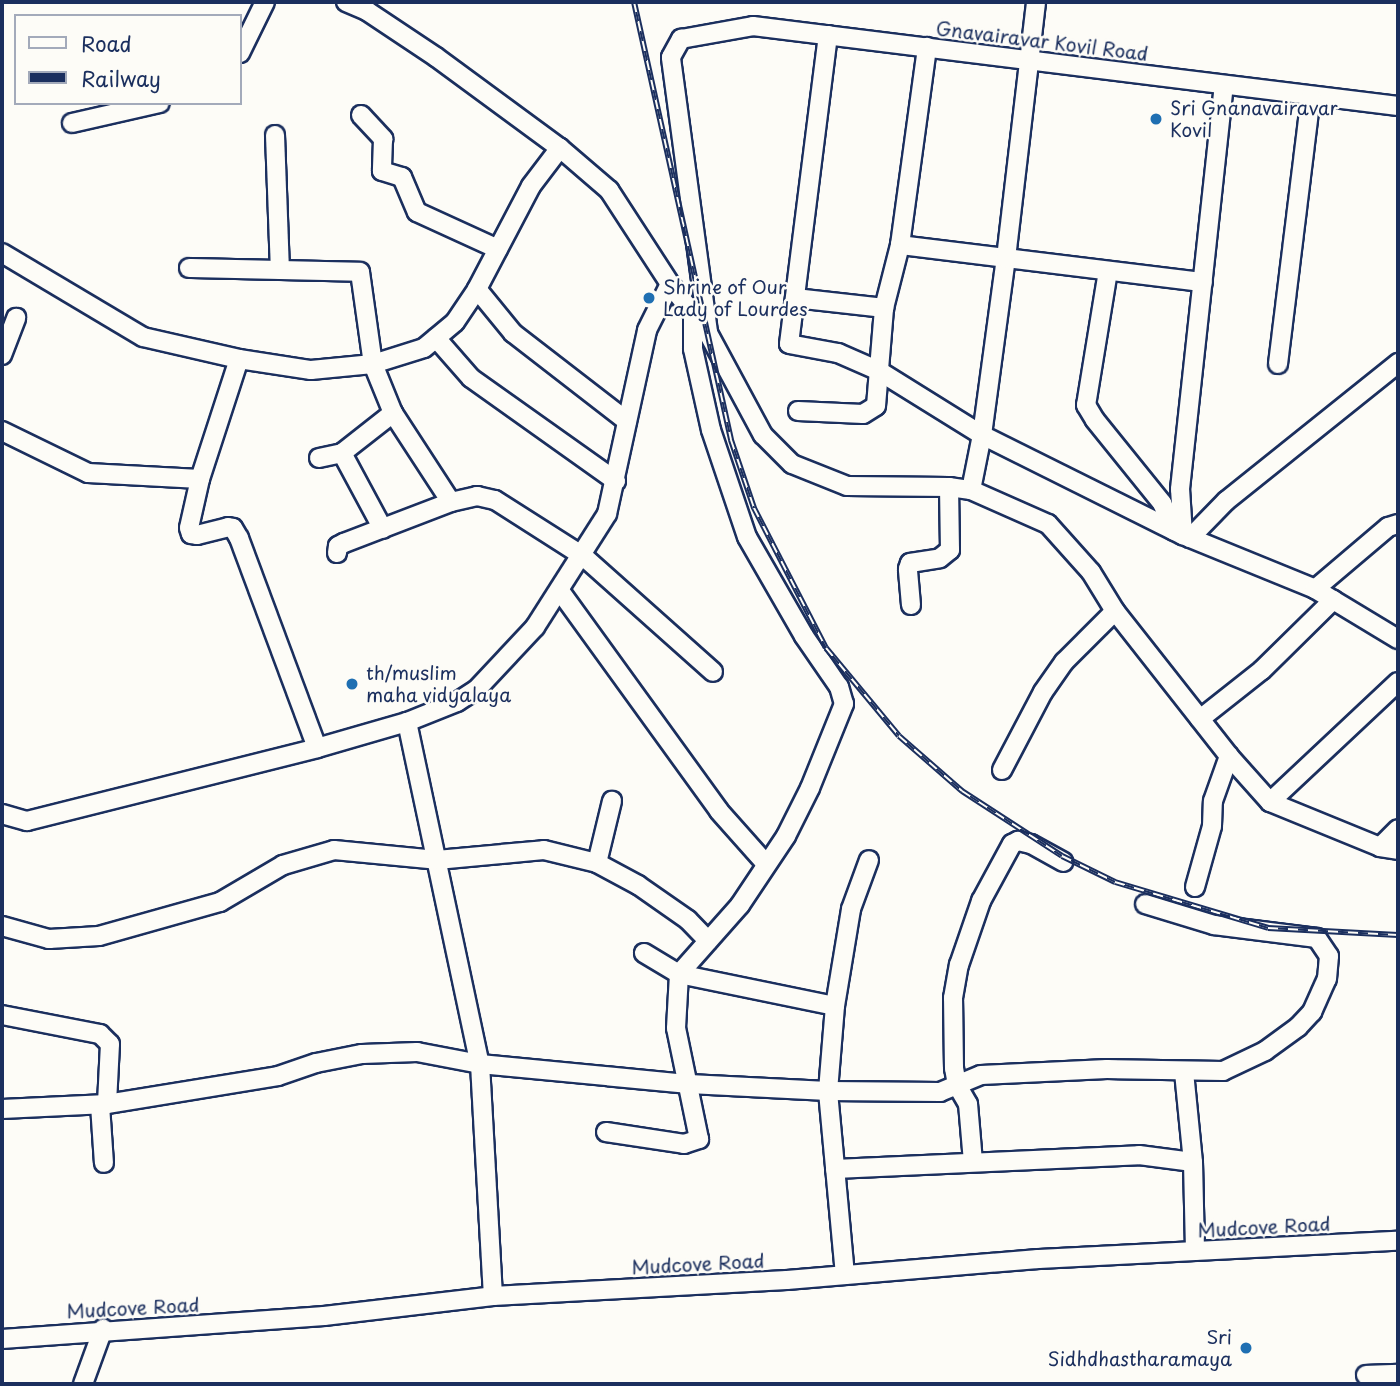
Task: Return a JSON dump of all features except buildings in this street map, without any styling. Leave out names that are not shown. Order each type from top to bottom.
[{"type":"street","points":[[242,49],[265,2]]},
{"type":"street","points":[[346,2],[367,11],[436,57],[560,148],[609,190],[670,284],[708,333],[763,435],[792,464],[847,486],[949,487],[971,490],[1048,524],[1091,572],[1115,611],[1229,756],[1270,802],[1389,849],[1398,829]]},
{"type":"street","points":[[971,490],[982,435],[1006,258],[1027,60],[1036,2]]},
{"type":"street","name":"Gnavairavar Kovil Road","points":[[708,333],[671,57],[681,39],[753,26],[1398,109]]},
{"type":"street","points":[[828,35],[789,344],[838,353],[879,371],[982,435],[1182,535],[1315,589],[1398,639]]},
{"type":"street","points":[[798,411],[863,414],[871,412],[876,406],[884,309],[900,245],[927,47]]},
{"type":"street","points":[[1182,535],[1180,489],[1224,85]]},
{"type":"street","points":[[1278,364],[1311,96]]},
{"type":"street","points":[[72,123],[151,105]]},
{"type":"street","points":[[361,115],[383,139],[382,171],[402,177],[417,212],[498,249]]},
{"type":"street","points":[[275,135],[280,270]]},
{"type":"street","points":[[2,253],[143,337],[239,359],[311,370],[373,364],[424,348],[455,322],[477,289],[531,186],[560,148]]},
{"type":"street","points":[[900,245],[1203,282]]},
{"type":"street","points":[[189,268],[360,272],[373,364],[393,414],[451,502]]},
{"type":"street","points":[[1108,271],[1086,405],[1095,421],[1162,503],[1182,535]]},
{"type":"street","points":[[2,814],[27,821],[317,748],[407,722],[457,702],[477,689],[535,627],[583,556],[607,514],[647,330],[670,284]]},
{"type":"street","points":[[477,289],[513,333],[627,421]]},
{"type":"street","points":[[795,298],[884,309]]},
{"type":"street","points":[[606,1132],[694,1144],[699,1139],[676,1028],[678,974],[740,905],[786,836],[810,788],[844,704],[839,687],[804,636],[747,537],[710,430],[693,349],[693,312]]},
{"type":"street","points":[[2,355],[16,318]]},
{"type":"street","points":[[436,338],[471,378],[616,481]]},
{"type":"street","points":[[239,359],[200,479],[189,528],[191,534],[197,536],[228,527],[233,528],[239,538],[317,748]]},
{"type":"street","points":[[1182,535],[1398,363]]},
{"type":"street","points":[[318,458],[342,453],[393,414]]},
{"type":"street","points":[[2,431],[88,473],[200,479]]},
{"type":"street","points":[[342,453],[383,528]]},
{"type":"street","points":[[911,605],[908,569],[911,563],[940,558],[950,550],[949,487]]},
{"type":"street","points":[[337,553],[338,546],[344,543],[451,502],[478,496],[495,500],[583,556],[694,659],[713,672]]},
{"type":"street","points":[[1315,589],[1388,527],[1398,524]]},
{"type":"street","points":[[560,591],[719,811],[766,864]]},
{"type":"street","points":[[1200,719],[1262,670],[1333,600]]},
{"type":"street","points":[[1002,770],[1043,692],[1064,662],[1115,611]]},
{"type":"street","points":[[1270,802],[1398,682]]},
{"type":"street","points":[[407,722],[480,1064],[492,1296]]},
{"type":"street","points":[[1195,887],[1212,826],[1213,801],[1229,756]]},
{"type":"street","points":[[597,863],[612,801]]},
{"type":"street","points":[[974,1162],[968,1104],[957,1085],[953,1049],[956,981],[968,935],[992,877],[1010,847],[1018,841],[1038,847],[1063,862]]},
{"type":"street","points":[[2,926],[49,939],[99,936],[220,902],[283,865],[334,850],[437,860],[544,850],[597,863],[638,885],[688,920],[708,941]]},
{"type":"street","points":[[845,1275],[828,1091],[835,1006],[851,909],[869,860]]},
{"type":"street","points":[[2,1109],[103,1105],[278,1076],[316,1063],[362,1054],[417,1052],[480,1064],[689,1084],[828,1091],[940,1091],[967,1078],[981,1075],[1107,1069],[1223,1071],[1237,1067],[1298,1027],[1319,999],[1327,979],[1329,956],[1317,938],[1214,925],[1144,904]]},
{"type":"street","points":[[644,953],[678,974],[835,1006]]},
{"type":"street","points":[[2,1014],[100,1034],[110,1044],[103,1105],[104,1164]]},
{"type":"street","points":[[1184,1072],[1193,1162],[1195,1251]]},
{"type":"street","points":[[835,1169],[1139,1155],[1193,1162]]},
{"type":"street","name":"Mudcove Road","points":[[2,1339],[103,1329],[218,1325],[324,1316],[492,1296],[845,1275],[1038,1259],[1398,1241]]},
{"type":"street","points":[[83,1384],[103,1329]]},
{"type":"street","points":[[1366,1375],[1398,1374]]},
{"type":"railway","points":[[634,2],[731,440],[754,508],[826,648],[899,736],[962,791],[1062,856],[1115,882],[1268,928],[1398,935]]},
{"type":"place","name":"Sri Gnanavairavar Kovil","points":[[1156,119]]},
{"type":"place","name":"Shrine of Our Lady of Lourdes","points":[[649,298]]},
{"type":"place","name":"th/muslim maha vidyalaya","points":[[352,684]]},
{"type":"place","name":"Sri Sidhdhastharamaya","points":[[1246,1348]]}]
